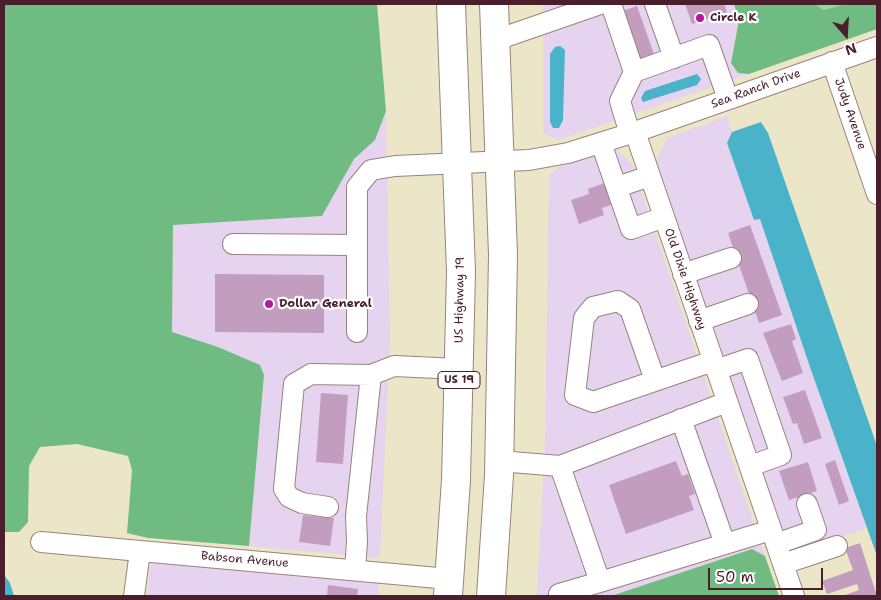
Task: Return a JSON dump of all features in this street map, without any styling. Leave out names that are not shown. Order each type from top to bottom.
[{"type":"highway","name":"US Highway 19","points":[[451,4],[461,272],[453,590]]},
{"type":"highway","points":[[492,596],[499,462],[503,255],[494,4]]},
{"type":"street","points":[[496,40],[600,4]]},
{"type":"street","points":[[611,4],[634,72],[709,45],[728,99]]},
{"type":"street","points":[[655,4],[674,58]]},
{"type":"street","name":"Sea Ranch Drive","points":[[632,133],[877,47]]},
{"type":"street","name":"Judy Avenue","points":[[832,62],[877,194]]},
{"type":"street","name":"Old Dixie Highway","points":[[634,72],[620,101],[650,176],[794,596]]},
{"type":"street","points":[[357,332],[357,186],[371,170],[458,163],[530,160],[568,153],[632,133]]},
{"type":"street","points":[[602,142],[631,228],[664,217]]},
{"type":"street","points":[[617,187],[650,176]]},
{"type":"street","points":[[233,244],[356,245]]},
{"type":"street","points":[[683,274],[731,258]]},
{"type":"street","points":[[655,380],[630,309],[618,301],[593,307],[584,318],[575,395],[593,402],[655,380],[748,359],[781,455],[750,466]]},
{"type":"street","points":[[700,321],[748,304]]},
{"type":"street","points":[[328,507],[302,503],[289,497],[284,489],[294,384],[311,374],[371,375],[394,366],[459,370]]},
{"type":"street","points":[[355,570],[356,516],[371,375]]},
{"type":"street","points":[[499,462],[560,466],[727,402]]},
{"type":"street","points":[[681,419],[725,544]]},
{"type":"street","points":[[560,466],[600,582]]},
{"type":"street","points":[[559,594],[725,544],[816,530],[807,504]]},
{"type":"street","name":"Babson Avenue","points":[[41,542],[355,570],[453,590]]},
{"type":"street","points":[[783,564],[837,546]]},
{"type":"street","points":[[134,596],[140,551]]},
{"type":"shaded area","points":[[543,4],[734,4],[739,19],[731,63],[738,73],[749,74],[558,140],[543,133]]},
{"type":"shaded area","points":[[386,111],[390,339],[380,558],[249,546],[264,375],[218,347],[172,332],[173,224],[322,216],[354,159],[375,140]]},
{"type":"shaded area","points":[[727,116],[732,132],[727,143],[754,219],[760,218],[867,528],[789,555],[655,163],[667,138]]},
{"type":"shaded area","points":[[615,148],[632,164],[765,556],[752,549],[611,596],[537,596],[545,441],[549,175],[559,167]]},
{"type":"shaded area","points":[[151,562],[379,582],[378,596],[147,596]]},
{"type":"green space","points":[[4,4],[377,4],[386,111],[375,140],[354,159],[322,216],[173,225],[172,332],[218,347],[260,365],[264,375],[249,546],[148,538],[127,533],[132,470],[128,456],[77,444],[40,447],[29,466],[28,522],[19,532],[4,532]]},
{"type":"green space","points":[[734,4],[815,4],[823,10],[845,4],[877,4],[877,29],[749,74],[738,73],[731,63],[739,20]]},
{"type":"green space","points":[[815,4],[845,4],[822,10]]},
{"type":"green space","points":[[752,549],[765,556],[779,596],[611,596]]},
{"type":"water","points":[[560,46],[565,50],[563,120],[559,128],[553,128],[550,122],[550,54],[555,47]]},
{"type":"water","points":[[697,74],[701,79],[697,85],[643,102],[641,98],[645,91]]},
{"type":"water","points":[[761,122],[768,133],[877,446],[877,556],[760,219],[754,220],[727,143],[732,132]]},
{"type":"water","points":[[4,575],[10,583],[14,596],[4,596]]},
{"type":"building","name":"Circle K","points":[[685,4],[724,4],[727,12],[692,24]]},
{"type":"building","points":[[637,6],[655,57],[638,62],[620,12]]},
{"type":"building","points":[[607,182],[614,204],[602,208],[604,215],[579,224],[571,200],[589,194],[588,189]]},
{"type":"building","points":[[750,225],[782,315],[759,323],[728,233]]},
{"type":"building","name":"Dollar General","points":[[215,274],[324,275],[324,333],[215,332]]},
{"type":"building","points":[[791,324],[796,339],[792,341],[803,373],[782,381],[763,333]]},
{"type":"building","points":[[805,390],[822,438],[804,444],[797,423],[793,424],[783,397]]},
{"type":"building","points":[[321,393],[348,395],[343,464],[316,462]]},
{"type":"building","points":[[835,460],[849,501],[839,505],[825,464]]},
{"type":"building","points":[[676,461],[682,476],[688,474],[695,494],[689,496],[694,510],[626,534],[609,485]]},
{"type":"building","points":[[808,462],[817,491],[789,500],[779,471]]},
{"type":"building","points":[[303,515],[334,518],[330,546],[299,542]]},
{"type":"building","points":[[860,543],[877,596],[842,596],[859,590],[857,584],[827,594],[822,581],[853,570],[845,548]]},
{"type":"building","points":[[328,585],[358,589],[357,596],[327,596]]},
{"type":"place","name":"Circle K","points":[[700,18]]},
{"type":"place","name":"Dollar General","points":[[269,304]]}]
